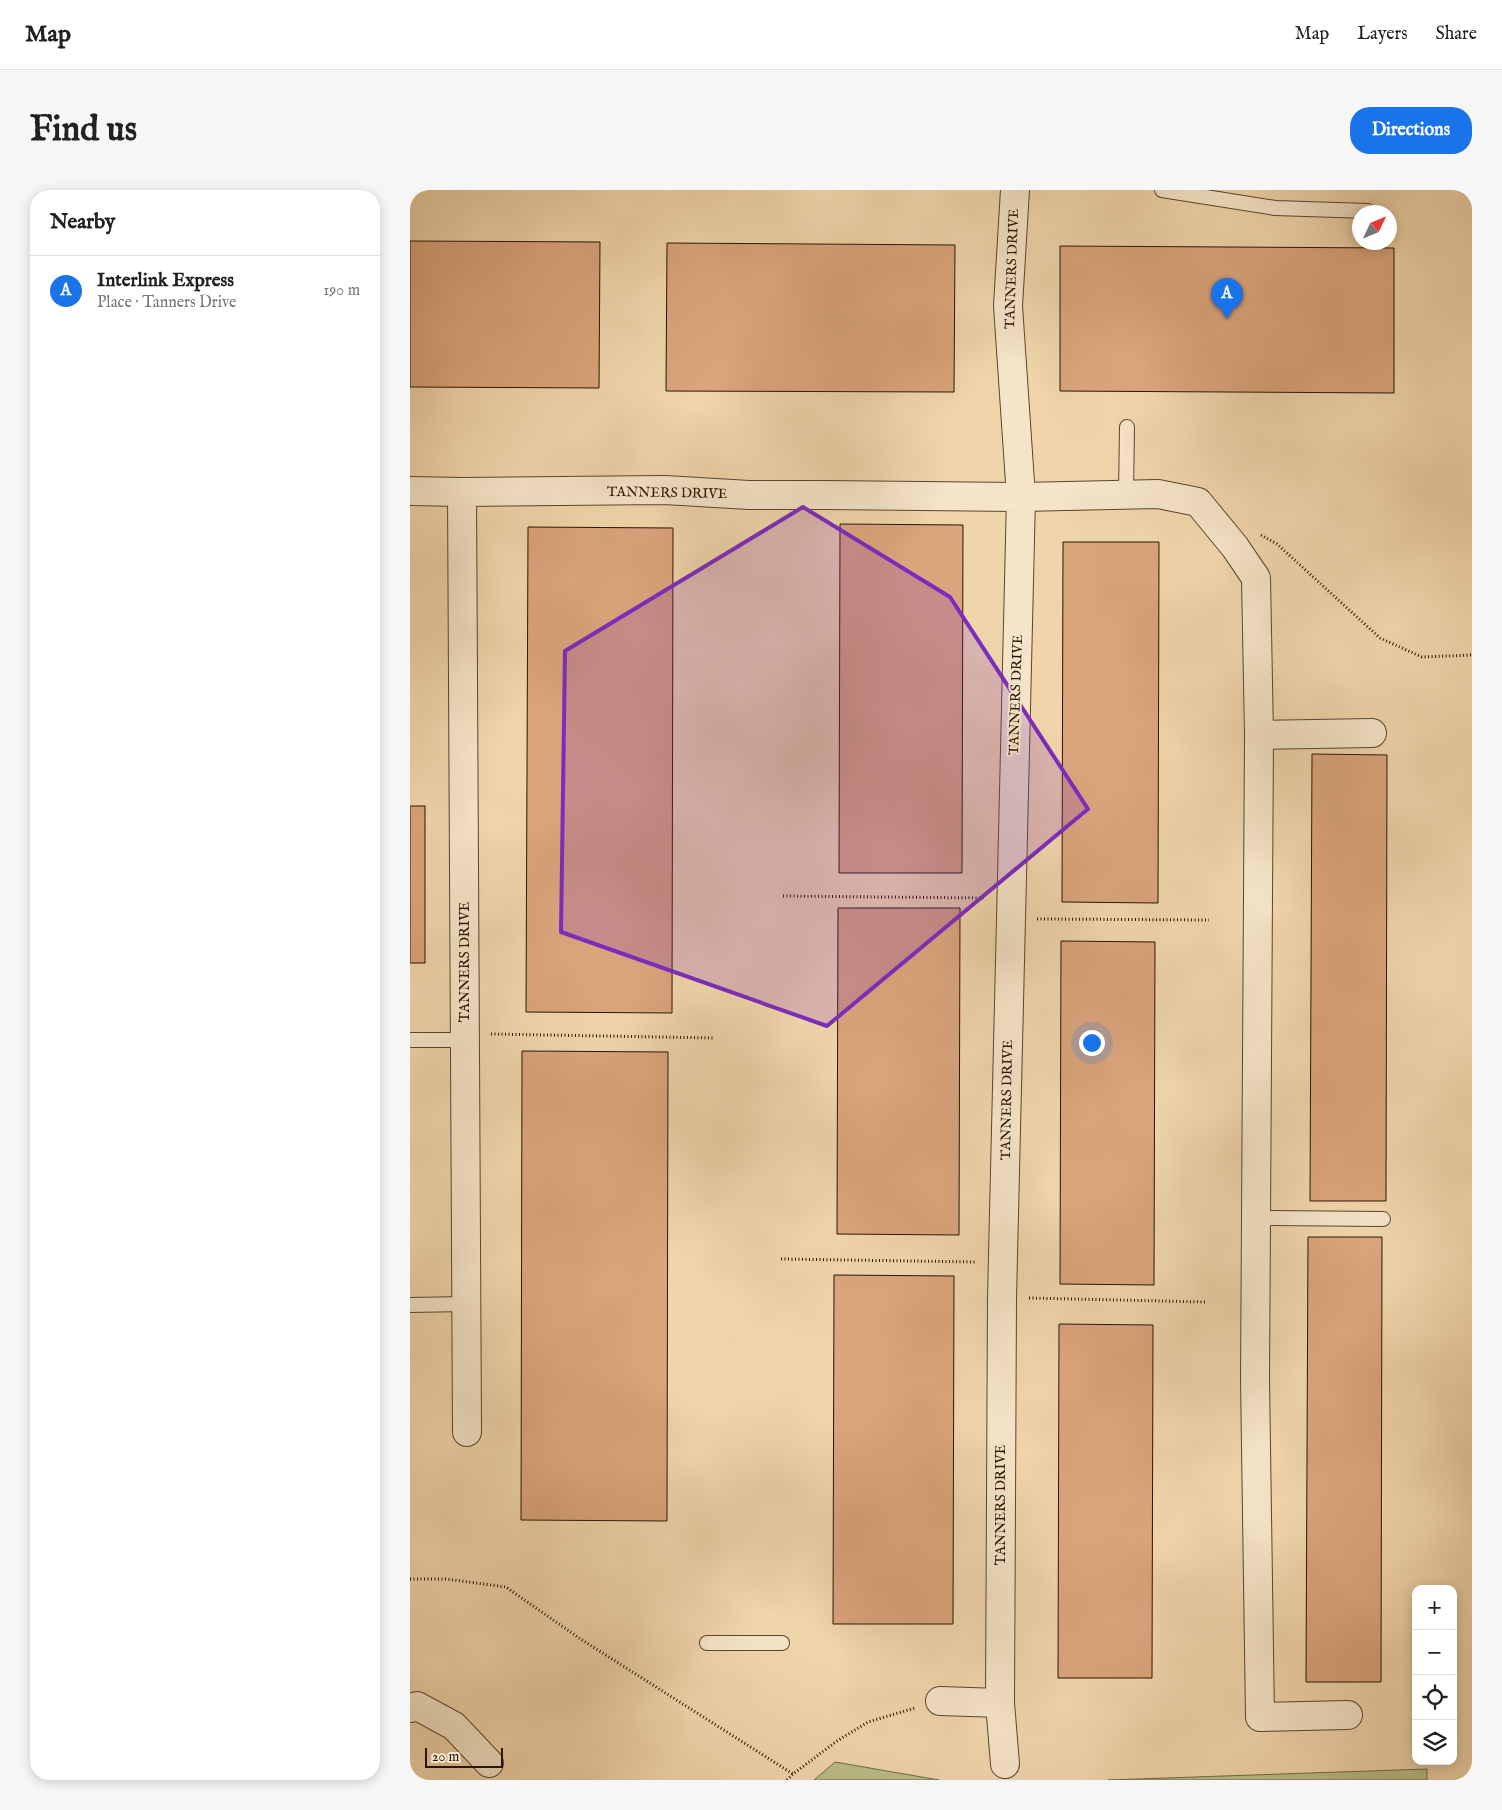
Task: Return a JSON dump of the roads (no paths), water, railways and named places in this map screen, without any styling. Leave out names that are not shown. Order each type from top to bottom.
[{"type":"street","name":"TANNERS DRIVE","points":[[1005,1764],[1000,1703],[1002,1298],[1022,498],[1008,306],[1015,190]]},
{"type":"street","name":"TANNERS DRIVE","points":[[410,491],[665,490],[749,495],[1022,498],[1158,494],[1198,502],[1235,547],[1256,578],[1259,736],[1255,1379],[1260,1717],[1348,1715]]},
{"type":"street","name":"TANNERS DRIVE","points":[[462,492],[468,1432]]},
{"type":"street","points":[[1259,736],[1372,733]]},
{"type":"street","points":[[940,1701],[1000,1703]]},
{"type":"street","points":[[410,1708],[418,1706],[454,1726],[489,1763]]},
{"type":"lane","points":[[1162,190],[1276,208],[1352,210]]},
{"type":"lane","points":[[1126,494],[1127,427]]},
{"type":"lane","points":[[410,1040],[465,1036]]},
{"type":"lane","points":[[1256,1218],[1383,1219]]},
{"type":"lane","points":[[410,1305],[466,1304]]},
{"type":"lane","points":[[707,1643],[782,1643]]},
{"type":"place","name":"Interlink Express","points":[[1227,319]]}]
